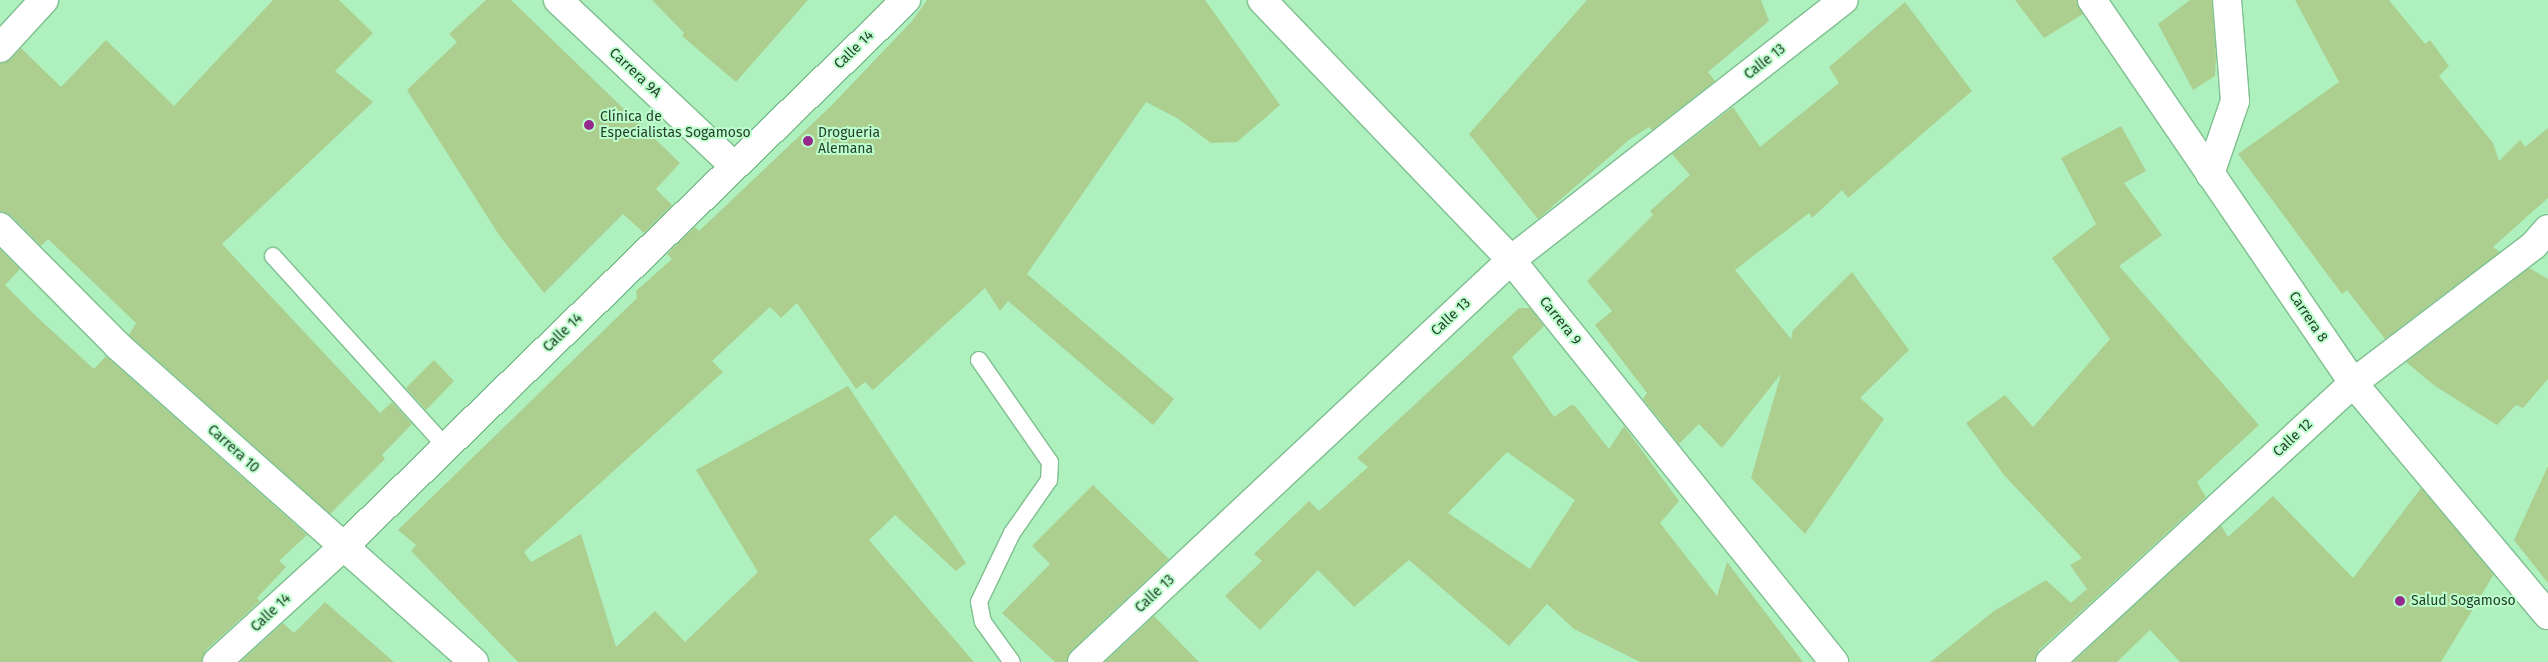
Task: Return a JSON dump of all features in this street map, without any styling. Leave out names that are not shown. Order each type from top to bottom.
[{"type":"street","points":[[0,48],[44,0]]},
{"type":"street","name":"Carrera 9A","points":[[558,0],[734,166]]},
{"type":"street","name":"Calle 14","points":[[217,662],[342,547],[906,0]]},
{"type":"street","name":"Carrera 9","points":[[1262,0],[1511,260],[1834,662]]},
{"type":"street","name":"Calle 13","points":[[1082,662],[1511,260],[1844,0]]},
{"type":"street","name":"Carrera 8","points":[[2092,0],[2353,383],[2548,615]]},
{"type":"street","points":[[2210,174],[2235,101],[2227,0]]},
{"type":"street","name":"Carrera 10","points":[[0,227],[118,346],[342,547],[474,662]]},
{"type":"street","name":"Calle 12","points":[[2050,662],[2353,383],[2543,243]]},
{"type":"lane","points":[[273,256],[446,447]]},
{"type":"lane","points":[[979,360],[1050,462],[1049,480],[1012,533],[980,602],[983,622],[1012,662]]},
{"type":"building","points":[[273,0],[339,0],[373,33],[335,71],[373,102],[222,244],[380,413],[392,402],[412,424],[382,455],[385,459],[330,514],[129,335],[136,323],[48,239],[41,246],[11,216],[0,212],[0,63],[11,59],[21,48],[61,87],[106,40],[174,106]]},
{"type":"building","points":[[486,0],[511,0],[680,163],[656,189],[672,205],[644,233],[623,214],[544,293],[499,235],[407,90],[457,42],[449,34]]},
{"type":"building","points":[[652,0],[808,0],[736,82],[682,36],[684,33]]},
{"type":"building","points":[[927,0],[1205,0],[1280,105],[1237,142],[1211,143],[1177,118],[1146,102],[1027,274],[1174,399],[1153,425],[1008,301],[1000,311],[985,288],[873,390],[865,382],[856,389],[797,303],[781,318],[770,307],[712,361],[723,372],[524,552],[531,562],[581,534],[616,647],[655,611],[685,642],[758,572],[696,470],[848,386],[966,563],[956,571],[895,515],[869,540],[974,662],[518,662],[411,551],[416,545],[398,530],[637,298],[636,291],[672,259],[667,254],[695,227],[699,231],[831,106],[912,21]]},
{"type":"building","points":[[1587,0],[1761,0],[1769,21],[1708,72],[1715,81],[1652,130],[1649,127],[1630,139],[1538,219],[1469,134]]},
{"type":"building","points":[[2015,0],[2077,0],[2083,14],[2044,38]]},
{"type":"building","points":[[2190,0],[2212,0],[2216,57],[2215,76],[2193,90],[2158,24]]},
{"type":"building","points":[[2295,0],[2389,0],[2425,44],[2430,40],[2449,66],[2439,76],[2493,143],[2499,161],[2520,140],[2525,147],[2548,128],[2548,198],[2493,247],[2500,252],[2385,339],[2347,290],[2342,294],[2238,154],[2339,82]]},
{"type":"building","points":[[1905,2],[1972,91],[1848,198],[1842,190],[1812,218],[1809,213],[1735,270],[1791,339],[1793,330],[1852,272],[1909,350],[1860,398],[1884,419],[1805,534],[1751,478],[1781,374],[1722,448],[1699,424],[1679,444],[1643,399],[1647,393],[1595,325],[1612,311],[1587,281],[1653,215],[1650,211],[1690,175],[1672,154],[1733,107],[1760,147],[1839,83],[1829,67]]},
{"type":"building","points":[[2121,126],[2146,171],[2124,183],[2162,235],[2119,266],[2259,425],[2197,482],[2206,497],[2039,650],[2035,662],[1930,662],[1994,611],[2046,580],[2071,603],[2087,589],[2070,565],[2082,558],[2004,475],[1966,423],[2005,395],[2033,427],[2110,339],[2052,258],[2096,224],[2061,158]]},
{"type":"building","points":[[0,249],[20,269],[5,285],[37,317],[94,369],[106,356],[307,535],[279,561],[286,567],[257,598],[260,601],[206,650],[202,662],[0,662]]},
{"type":"building","points":[[2529,268],[2548,279],[2548,379],[2523,408],[2516,405],[2497,425],[2435,386],[2406,362]]},
{"type":"building","points":[[1519,308],[1530,308],[1544,326],[1512,357],[1554,417],[1571,405],[1575,406],[1609,449],[1624,426],[1679,501],[1660,523],[1717,596],[1727,562],[1803,662],[1640,662],[1574,629],[1547,604],[1509,646],[1409,560],[1354,607],[1318,570],[1260,630],[1225,596],[1262,561],[1254,554],[1309,501],[1319,511],[1368,467],[1357,458]],"holes":[[[1507,452],[1575,500],[1530,569],[1448,513]]]},
{"type":"building","points":[[434,360],[454,381],[426,410],[406,388]]},
{"type":"building","points":[[2548,466],[2548,583],[2514,540]]},
{"type":"building","points":[[1093,485],[1169,559],[1071,651],[1067,662],[1055,662],[1002,613],[1050,564],[1032,546]]},
{"type":"building","points":[[2421,488],[2494,574],[2441,662],[2180,662],[2150,630],[2117,662],[2073,662],[2221,525],[2228,537],[2273,496],[2353,578]]},
{"type":"building","points":[[325,602],[394,662],[240,662],[283,623],[294,633]]},
{"type":"building","points":[[1154,616],[1199,662],[1105,662]]},
{"type":"place","name":"Clínica de Especialistas Sogamoso","points":[[589,125]]},
{"type":"place","name":"Drogueria Alemana","points":[[808,141]]},
{"type":"place","name":"Salud Sogamoso","points":[[2400,601]]}]
